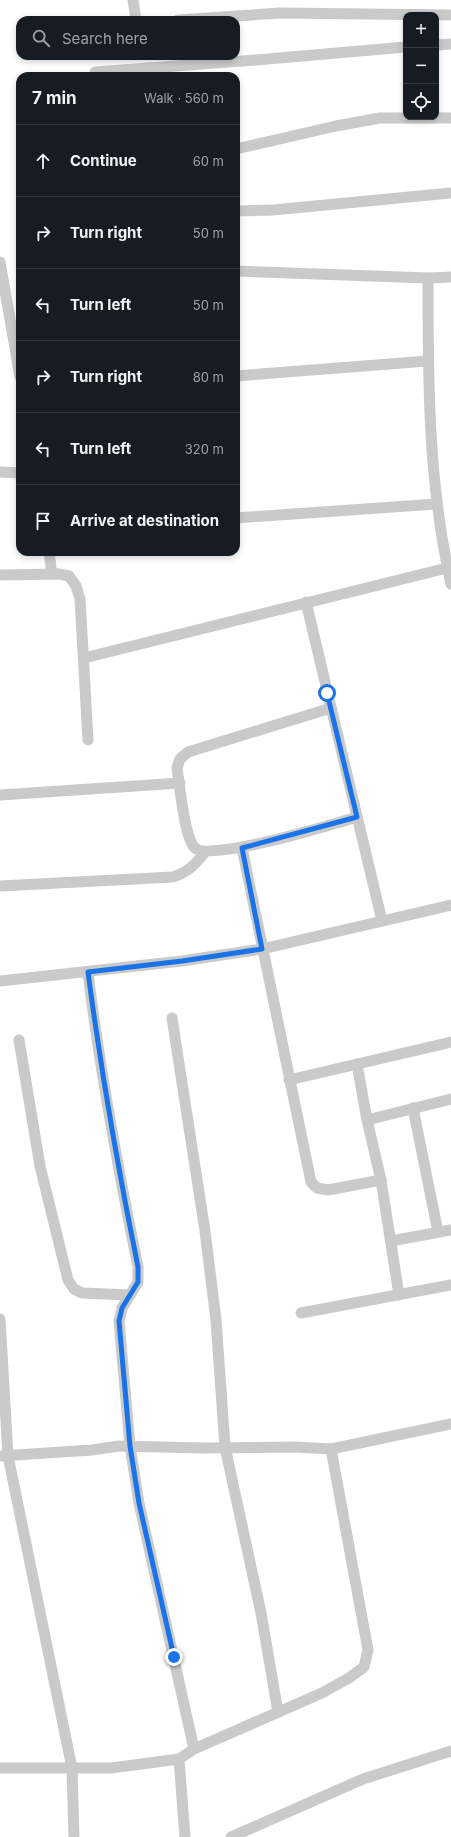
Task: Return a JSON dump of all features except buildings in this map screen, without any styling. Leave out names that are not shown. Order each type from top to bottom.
[{"type":"street","points":[[133,0],[135,16]]},
{"type":"street","points":[[236,16],[280,13],[451,15]]},
{"type":"street","points":[[439,45],[451,44]]},
{"type":"street","points":[[94,72],[256,60],[403,46]]},
{"type":"street","points":[[240,148],[336,126],[380,118],[451,118]]},
{"type":"street","points":[[240,211],[273,210],[451,193]]},
{"type":"street","points":[[0,268],[16,354]]},
{"type":"street","points":[[240,271],[428,278],[451,277]]},
{"type":"street","points":[[428,278],[428,361],[433,476],[436,504],[451,584]]},
{"type":"street","points":[[240,376],[428,361]]},
{"type":"street","points":[[0,472],[16,473]]},
{"type":"street","points":[[240,518],[436,504]]},
{"type":"street","points":[[49,556],[52,574]]},
{"type":"street","points":[[84,658],[447,568]]},
{"type":"street","points":[[0,575],[52,574],[69,576],[76,586],[80,599],[88,740]]},
{"type":"street","points":[[306,602],[382,921]]},
{"type":"street","points":[[331,708],[188,752],[180,758],[177,768],[188,838],[196,849],[204,852],[242,848],[357,817]]},
{"type":"street","points":[[0,796],[180,783]]},
{"type":"street","points":[[242,848],[311,1182],[318,1188],[328,1190],[381,1180]]},
{"type":"street","points":[[0,886],[173,877],[184,873],[194,866],[204,852]]},
{"type":"street","points":[[0,981],[182,961],[262,949],[451,905]]},
{"type":"street","points":[[88,972],[96,1036],[114,1147],[138,1267],[138,1282],[122,1308],[119,1321],[130,1446],[139,1503],[194,1749]]},
{"type":"street","points":[[172,1018],[205,1231],[213,1298],[225,1447],[260,1613],[278,1712]]},
{"type":"street","points":[[19,1040],[40,1166],[68,1280],[74,1289],[82,1293],[130,1295]]},
{"type":"street","points":[[289,1080],[451,1042]]},
{"type":"street","points":[[357,1064],[367,1120],[381,1180],[399,1295]]},
{"type":"street","points":[[367,1120],[451,1099]]},
{"type":"street","points":[[413,1108],[438,1232]]},
{"type":"street","points":[[391,1241],[451,1230]]},
{"type":"street","points":[[301,1313],[451,1285]]},
{"type":"street","points":[[0,1319],[4,1456],[72,1768],[74,1837]]},
{"type":"street","points":[[4,1456],[130,1446],[295,1447],[332,1449],[451,1424]]},
{"type":"street","points":[[0,1768],[111,1768],[179,1759],[194,1749],[322,1693],[349,1678],[364,1667],[368,1650],[332,1449]]},
{"type":"street","points":[[231,1837],[363,1779],[451,1751]]},
{"type":"street","points":[[179,1759],[185,1837]]},
{"type":"route","points":[[174,1657],[139,1503],[130,1446],[119,1321],[122,1308],[138,1282],[138,1267],[114,1147],[96,1036],[88,972],[182,961],[262,949],[242,848],[357,817],[327,693]]}]
